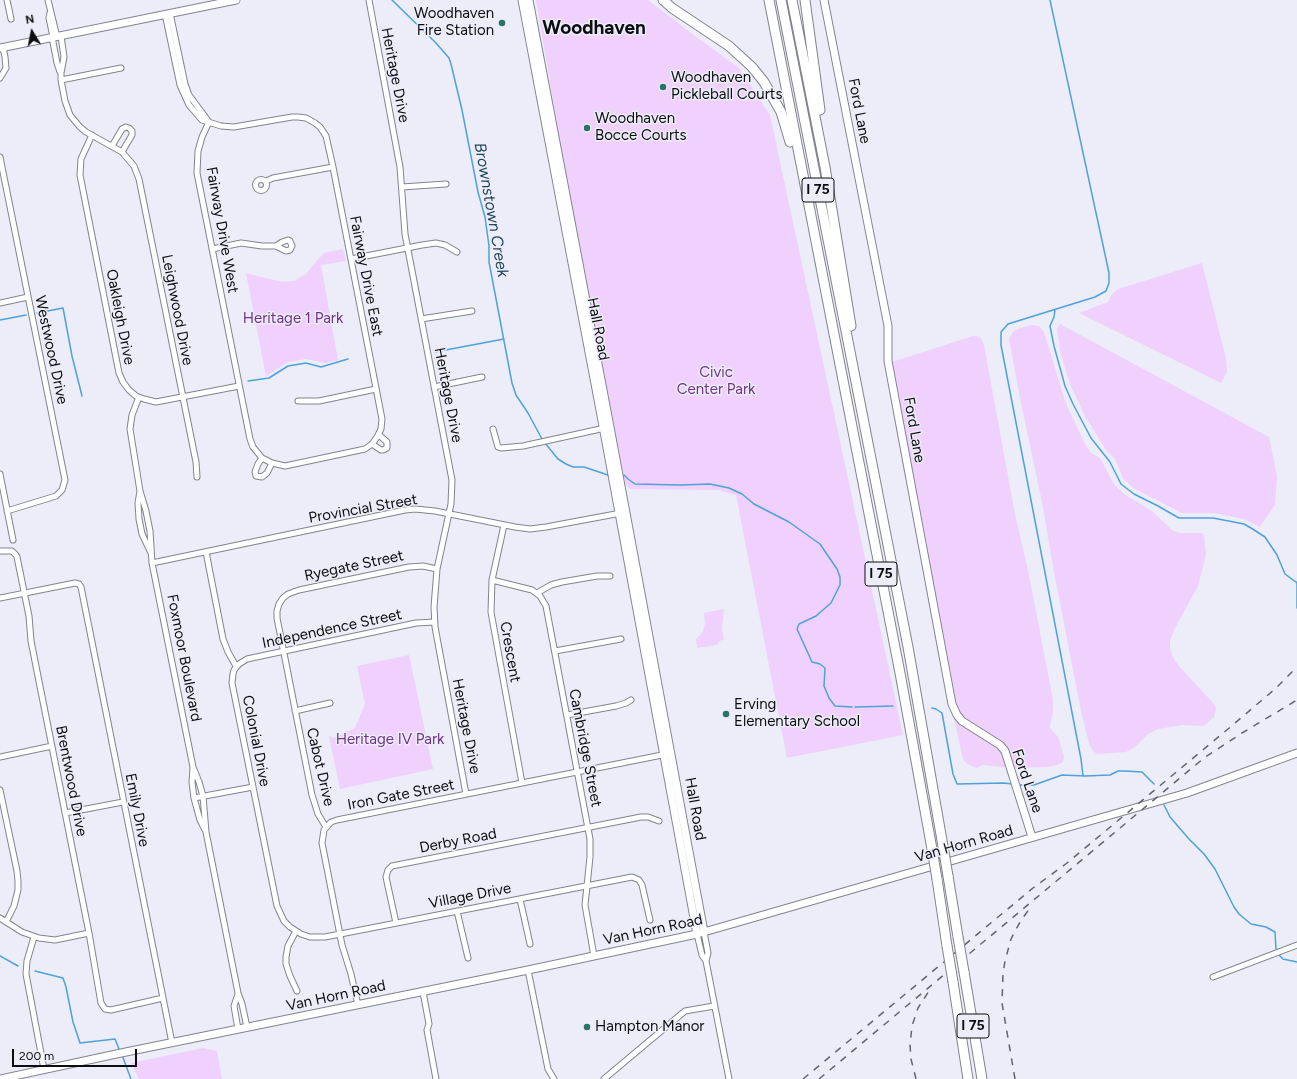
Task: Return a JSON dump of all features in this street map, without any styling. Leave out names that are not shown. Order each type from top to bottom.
[{"type":"highway","points":[[663,0],[736,52],[752,67],[764,82],[781,112],[790,141],[801,190],[808,202]]},
{"type":"highway","name":"I 75","points":[[769,0],[900,673],[932,849],[968,1079]]},
{"type":"highway","name":"I 75","points":[[781,0],[908,647],[982,1079]]},
{"type":"highway","points":[[792,0],[825,167],[856,355],[856,379]]},
{"type":"highway","points":[[805,0],[826,157],[825,167]]},
{"type":"street","points":[[7,0],[11,19]]},
{"type":"street","points":[[48,0],[50,13],[49,18],[56,37]]},
{"type":"street","points":[[0,78],[6,68],[2,47],[167,14],[218,2],[236,0]]},
{"type":"street","name":"Heritage Drive","points":[[369,0],[400,167],[404,225],[452,480],[452,496],[437,569],[434,594],[435,622],[466,794]]},
{"type":"street","name":"Hall Road","points":[[522,0],[536,58],[571,238],[701,933],[708,953],[706,961],[729,1079]]},
{"type":"street","name":"Hall Road","points":[[529,0],[536,58]]},
{"type":"street","name":"Ford Lane","points":[[824,0],[888,326],[888,361],[952,704],[954,710],[962,721],[1000,745],[1005,751],[1032,837]]},
{"type":"street","points":[[167,14],[178,65],[189,95],[209,122]]},
{"type":"street","name":"Leighwood Drive","points":[[56,37],[57,63],[65,101],[70,115],[80,127],[122,152],[134,166],[139,179],[196,462],[197,478]]},
{"type":"street","name":"Leighwood Drive","points":[[56,37],[64,57],[60,73]]},
{"type":"street","points":[[61,80],[121,68]]},
{"type":"street","name":"Fairway Drive East","points":[[209,122],[221,126],[234,127],[292,116],[302,117],[320,127],[326,136],[382,419],[382,425],[375,440],[361,450],[292,465],[281,466],[272,463]]},
{"type":"street","name":"Fairway Drive West","points":[[209,122],[199,146],[197,166],[198,178],[251,442],[255,450],[262,458]]},
{"type":"street","points":[[112,146],[122,129],[126,127],[129,128],[132,131],[132,135],[122,152]]},
{"type":"street","name":"Oakleigh Drive","points":[[92,135],[81,159],[81,183],[119,373],[126,387],[139,398]]},
{"type":"street","name":"Westwood Drive","points":[[0,156],[65,480],[62,490],[52,498],[8,511]]},
{"type":"street","points":[[266,181],[273,178],[333,167]]},
{"type":"street","points":[[402,187],[446,184]]},
{"type":"street","points":[[212,249],[238,243],[276,246]]},
{"type":"street","points":[[351,259],[436,243],[445,245],[457,252]]},
{"type":"street","points":[[0,303],[28,297]]},
{"type":"street","points":[[422,319],[472,311]]},
{"type":"street","points":[[434,387],[482,377]]},
{"type":"street","points":[[139,398],[156,402],[239,386]]},
{"type":"street","points":[[298,401],[319,401],[376,389]]},
{"type":"street","name":"Foxmoor Boulevard","points":[[139,398],[132,415],[130,429],[140,491],[148,522],[152,564],[193,767],[203,796],[206,832],[238,993],[247,1028]]},
{"type":"street","points":[[493,429],[498,447],[501,448],[523,446],[607,427]]},
{"type":"street","points":[[262,458],[272,463],[267,473],[262,477],[256,476],[255,472],[262,458]]},
{"type":"street","points":[[0,474],[14,540]]},
{"type":"street","name":"Foxmoor Boulevard","points":[[140,491],[138,503],[139,519],[142,534],[151,553]]},
{"type":"street","name":"Provincial Street","points":[[152,564],[405,510],[426,510],[449,513],[521,528],[538,528],[623,513]]},
{"type":"street","name":"Crescent","points":[[504,525],[492,580],[492,622],[522,783]]},
{"type":"street","name":"Brentwood Drive","points":[[0,551],[12,551],[16,556],[25,593],[32,641],[89,933],[101,1003],[104,1008],[111,1010],[163,998]]},
{"type":"street","points":[[206,552],[224,639],[228,652],[236,666]]},
{"type":"street","name":"Ryegate Street","points":[[280,603],[285,596],[291,592],[387,571],[416,566],[437,569]]},
{"type":"street","points":[[492,580],[528,588],[537,593],[557,583],[597,576],[610,576]]},
{"type":"street","name":"Emily Drive","points":[[25,593],[70,583],[77,583],[81,587],[172,1043]]},
{"type":"street","points":[[0,598],[25,593]]},
{"type":"street","name":"Cambridge Street","points":[[537,593],[542,598],[546,606],[588,827],[590,849],[585,910],[594,956]]},
{"type":"street","name":"Cabot Drive","points":[[280,603],[277,613],[295,711],[313,800],[318,814],[326,827],[322,834],[322,843],[340,934],[358,1005]]},
{"type":"street","name":"Independence Street","points":[[236,666],[247,659],[416,623],[435,622]]},
{"type":"street","points":[[555,651],[621,639]]},
{"type":"street","name":"Colonial Drive","points":[[236,666],[232,674],[232,683],[277,906],[284,921],[296,931]]},
{"type":"street","points":[[567,715],[626,704],[631,700]]},
{"type":"street","points":[[295,711],[330,703]]},
{"type":"street","points":[[0,757],[52,746]]},
{"type":"street","name":"Van Horn Road","points":[[0,1079],[701,933],[1187,793],[1297,753]]},
{"type":"street","name":"Iron Gate Street","points":[[326,827],[331,822],[337,820],[668,754]]},
{"type":"street","name":"Foxmoor Boulevard","points":[[193,767],[192,782],[194,798],[200,820],[206,832]]},
{"type":"street","points":[[194,798],[253,787]]},
{"type":"street","points":[[0,790],[18,881],[16,900],[6,922]]},
{"type":"street","points":[[65,813],[123,802]]},
{"type":"street","points":[[588,827],[641,817],[659,820]]},
{"type":"street","name":"Derby Road","points":[[396,923],[386,878],[388,870],[392,866],[588,827]]},
{"type":"street","name":"Village Drive","points":[[296,931],[305,936],[316,938],[324,937],[632,877],[639,880],[643,888],[650,920]]},
{"type":"street","points":[[520,899],[530,944]]},
{"type":"street","points":[[457,911],[468,958]]},
{"type":"street","points":[[0,918],[22,932],[34,937],[55,940],[89,933]]},
{"type":"street","points":[[296,931],[288,946],[286,964],[290,976],[298,991]]},
{"type":"street","points":[[34,937],[27,961],[26,974],[44,1069]]},
{"type":"street","points":[[1213,977],[1297,945]]},
{"type":"street","points":[[528,970],[548,1069],[554,1079]]},
{"type":"street","points":[[423,992],[429,1024],[427,1030],[436,1079]]},
{"type":"street","name":"Foxmoor Boulevard","points":[[238,993],[234,1006],[238,1029]]},
{"type":"street","points":[[604,1079],[685,1011],[714,1006]]},
{"type":"green space","name":"Civic Center Park","points":[[536,0],[648,0],[739,68],[770,115],[903,735],[787,758],[736,495],[718,490],[630,489],[625,484],[567,183]]},
{"type":"green space","name":"Heritage 1 Park","points":[[343,249],[346,261],[321,265],[338,360],[325,363],[306,359],[288,362],[266,376],[246,273],[282,282],[294,281],[306,274],[324,253]]},
{"type":"green space","points":[[1202,263],[1226,358],[1227,372],[1221,383],[1079,313],[1108,302],[1112,294],[1118,289]]},
{"type":"green space","points":[[1060,324],[1269,437],[1277,476],[1275,505],[1260,527],[1244,519],[1214,513],[1182,513],[1133,488],[1123,478],[1115,459],[1106,450],[1085,416],[1070,384],[1061,355],[1057,328]]},
{"type":"green space","points":[[1032,325],[1039,326],[1044,332],[1066,404],[1085,444],[1091,453],[1100,458],[1114,484],[1124,494],[1152,511],[1173,531],[1180,533],[1202,533],[1204,536],[1206,555],[1198,586],[1174,630],[1170,641],[1170,649],[1178,665],[1215,705],[1216,709],[1214,717],[1204,726],[1182,725],[1158,729],[1148,734],[1135,747],[1126,752],[1097,754],[1093,751],[1089,743],[1081,711],[1042,502],[1009,339],[1013,332],[1017,329]]},
{"type":"green space","points":[[973,336],[981,338],[984,345],[1014,509],[1029,575],[1053,700],[1053,712],[1050,728],[1058,737],[1064,756],[1063,762],[1048,767],[1014,768],[982,765],[977,768],[967,764],[963,759],[943,671],[940,665],[941,660],[938,654],[886,373],[887,367],[892,362]]},
{"type":"green space","points":[[724,609],[722,628],[724,639],[717,645],[697,648],[696,639],[702,633],[705,624],[704,613]]},
{"type":"green space","name":"Heritage IV Park","points":[[409,655],[433,769],[340,789],[329,736],[334,738],[355,728],[365,704],[357,666]]},
{"type":"green space","points":[[203,1048],[217,1051],[222,1079],[139,1079],[131,1063]]},
{"type":"waterway","name":"Brownstown Creek","points":[[392,0],[436,43],[449,58],[462,110],[478,192],[485,217],[489,246],[489,262],[512,383],[516,395],[542,439]]},
{"type":"waterway","points":[[1050,0],[1109,273],[1109,283],[1106,291],[1095,297],[1008,324],[1001,332],[1001,345],[1081,759],[1083,776]]},
{"type":"waterway","points":[[37,313],[63,308],[72,356],[82,396]]},
{"type":"waterway","points":[[1055,310],[1050,326],[1065,386],[1091,438],[1110,462],[1121,484],[1134,494],[1179,518],[1213,518],[1244,524],[1265,537],[1277,555],[1285,574],[1297,583]]},
{"type":"waterway","points":[[0,320],[26,315]]},
{"type":"waterway","points":[[435,352],[504,339]]},
{"type":"waterway","points":[[248,381],[269,378],[288,366],[306,363],[321,367],[348,359]]},
{"type":"waterway","name":"Brownstown Creek","points":[[545,443],[558,459],[566,464],[573,467],[584,467],[608,475]]},
{"type":"waterway","name":"Brownstown Creek","points":[[624,475],[635,484],[710,484],[729,488],[742,494],[754,504],[789,522],[820,544],[837,569],[840,577],[840,585],[831,603],[816,616],[799,624],[797,629],[812,662],[820,664],[825,668],[824,686],[829,698],[835,706],[852,707]]},
{"type":"waterway","points":[[1297,582],[1297,608]]},
{"type":"waterway","name":"Brownstown Creek","points":[[855,707],[893,706]]},
{"type":"waterway","name":"Brownstown Creek","points":[[932,708],[942,713],[953,774],[957,784],[1012,784]]},
{"type":"waterway","name":"Brownstown Creek","points":[[1018,785],[1034,785],[1062,775],[1110,775],[1118,771],[1142,772],[1154,784]]},
{"type":"waterway","name":"Brownstown Creek","points":[[1164,805],[1170,817],[1204,854],[1215,869],[1239,914],[1251,924],[1266,927],[1275,932],[1276,949]]},
{"type":"waterway","name":"Brownstown Creek","points":[[1279,955],[1283,959],[1297,962]]},
{"type":"waterway","points":[[0,956],[18,966]]},
{"type":"waterway","points":[[35,971],[63,978],[73,1022],[80,1043],[115,1039],[119,1049]]},
{"type":"waterway","points":[[122,1055],[131,1079]]},
{"type":"railway","points":[[803,1079],[1033,888],[1067,863],[1228,729],[1275,689],[1297,667]]},
{"type":"railway","points":[[819,1079],[1204,758],[1297,700]]},
{"type":"railway","points":[[1015,1079],[1002,1003],[1003,974],[1011,939],[1020,922],[1032,905]]},
{"type":"railway","points":[[916,1079],[911,1059],[910,1045],[912,1026],[918,1008],[929,991]]},
{"type":"place","name":"Woodhaven Fire Station","points":[[502,23]]},
{"type":"place","name":"Woodhaven Pickleball Courts","points":[[663,87]]},
{"type":"place","name":"Woodhaven Bocce Courts","points":[[587,128]]},
{"type":"place","name":"Erving Elementary School","points":[[726,714]]},
{"type":"place","name":"Hampton Manor","points":[[587,1027]]},
{"type":"district","name":"Woodhaven","points":[[594,28]]}]
